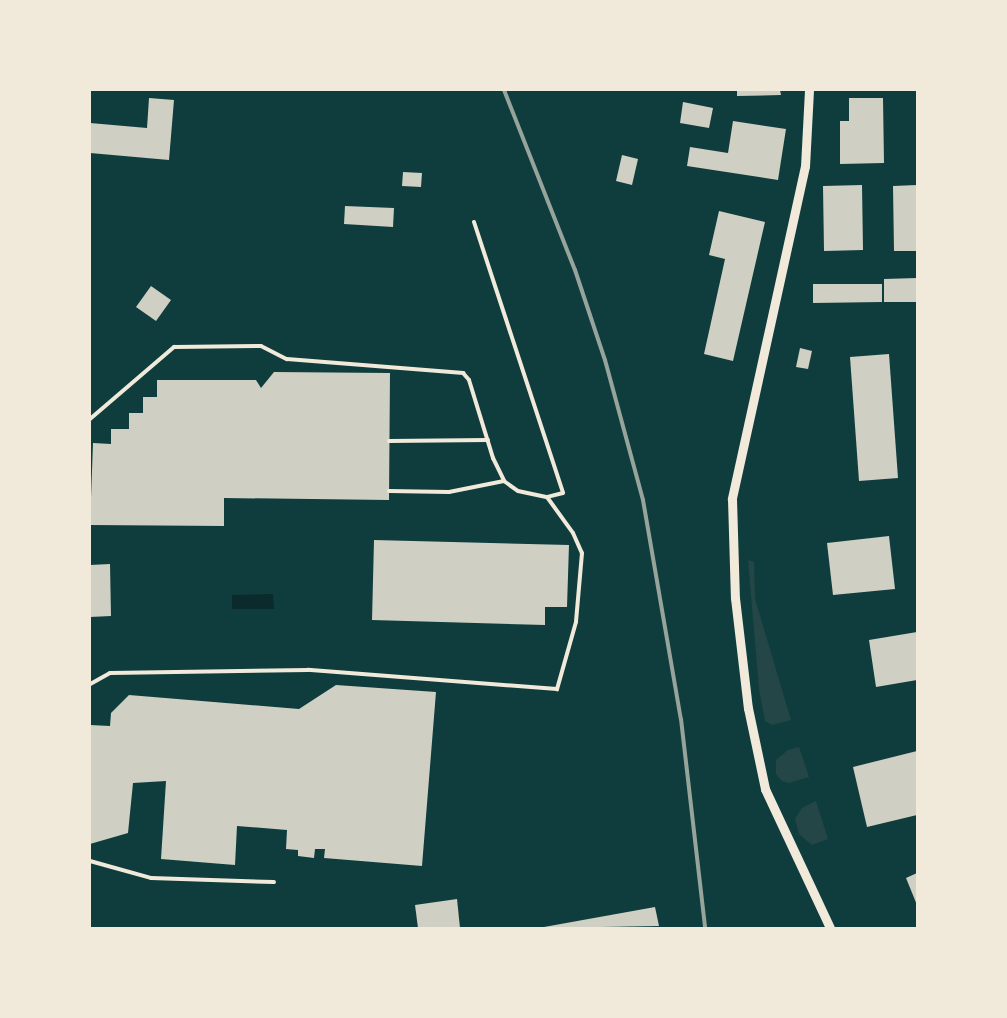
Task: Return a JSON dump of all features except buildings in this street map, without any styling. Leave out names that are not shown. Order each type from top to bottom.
[{"type":"street","points":[[809,90],[805,166],[732,499],[737,616],[748,708],[765,789],[830,928]]},
{"type":"lane","points":[[90,419],[174,347],[261,346],[286,360],[463,373],[470,380],[488,440],[504,481],[518,491],[547,497],[563,493],[474,222]]},
{"type":"lane","points":[[390,441],[488,440]]},
{"type":"lane","points":[[389,491],[449,492],[504,481]]},
{"type":"lane","points":[[90,684],[110,673],[308,670],[557,689],[576,622],[582,553],[574,533],[547,497]]},
{"type":"lane","points":[[90,861],[151,878],[274,882]]},
{"type":"shaded area","points":[[748,560],[754,562],[755,599],[791,720],[772,725],[765,721],[759,689]]},
{"type":"shaded area","points":[[273,594],[274,609],[232,609],[232,595]]},
{"type":"shaded area","points":[[799,747],[809,777],[789,783],[782,781],[776,774],[776,760],[788,750]]},
{"type":"shaded area","points":[[816,801],[828,839],[812,845],[799,834],[795,819],[802,808]]},
{"type":"railway","points":[[504,90],[575,270],[605,360],[643,500],[681,719],[705,928]]}]
